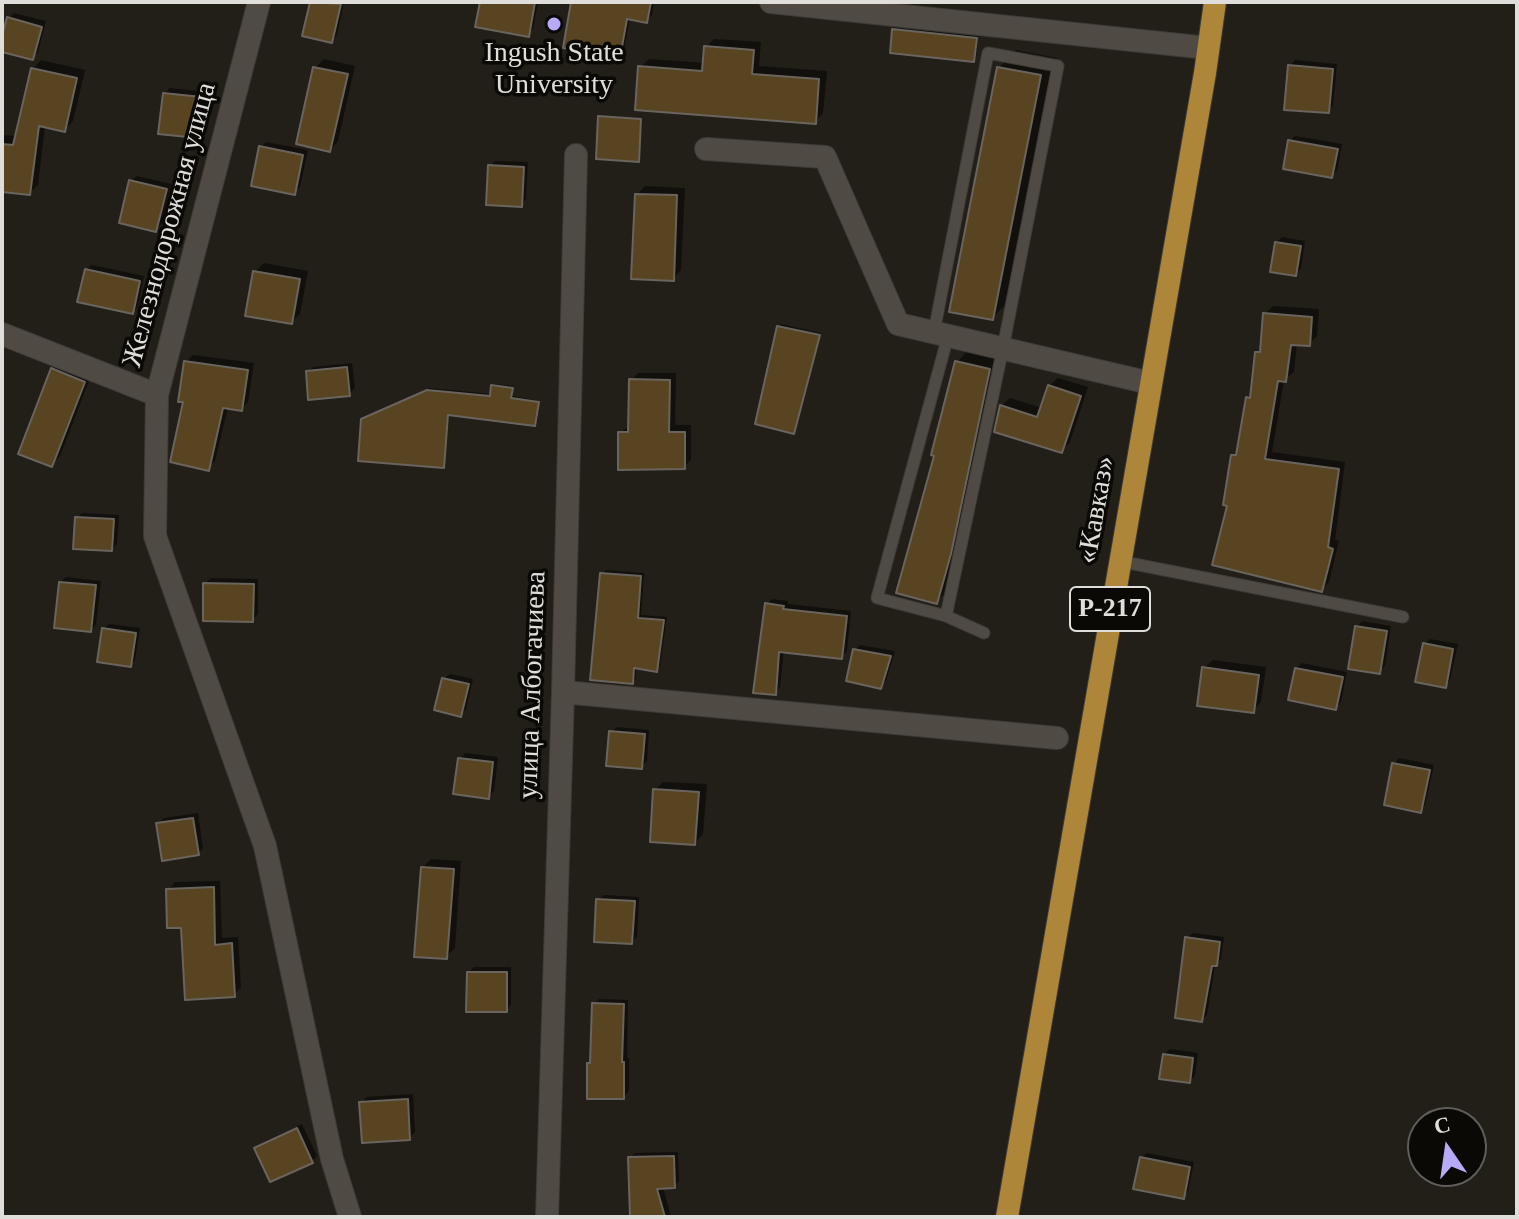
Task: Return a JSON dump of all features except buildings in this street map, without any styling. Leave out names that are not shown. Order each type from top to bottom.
[{"type":"highway","name":"«Кавказ»","points":[[1007,1217],[1215,2]]},
{"type":"street","name":"Железнодорожная улица","points":[[2,334],[157,395],[259,2]]},
{"type":"street","points":[[771,2],[1208,48]]},
{"type":"street","points":[[706,149],[825,157],[898,324],[1150,383]]},
{"type":"street","name":"улица Албогачиева","points":[[547,1217],[576,155]]},
{"type":"street","points":[[157,395],[155,536],[265,846],[332,1159],[350,1217]]},
{"type":"street","points":[[563,692],[1057,738]]},
{"type":"lane","points":[[946,616],[1058,66],[988,53],[941,334],[877,598],[946,616],[984,633]]},
{"type":"lane","points":[[1119,561],[1403,617]]},
{"type":"place","name":"Ingush State University","points":[[554,24]]}]
